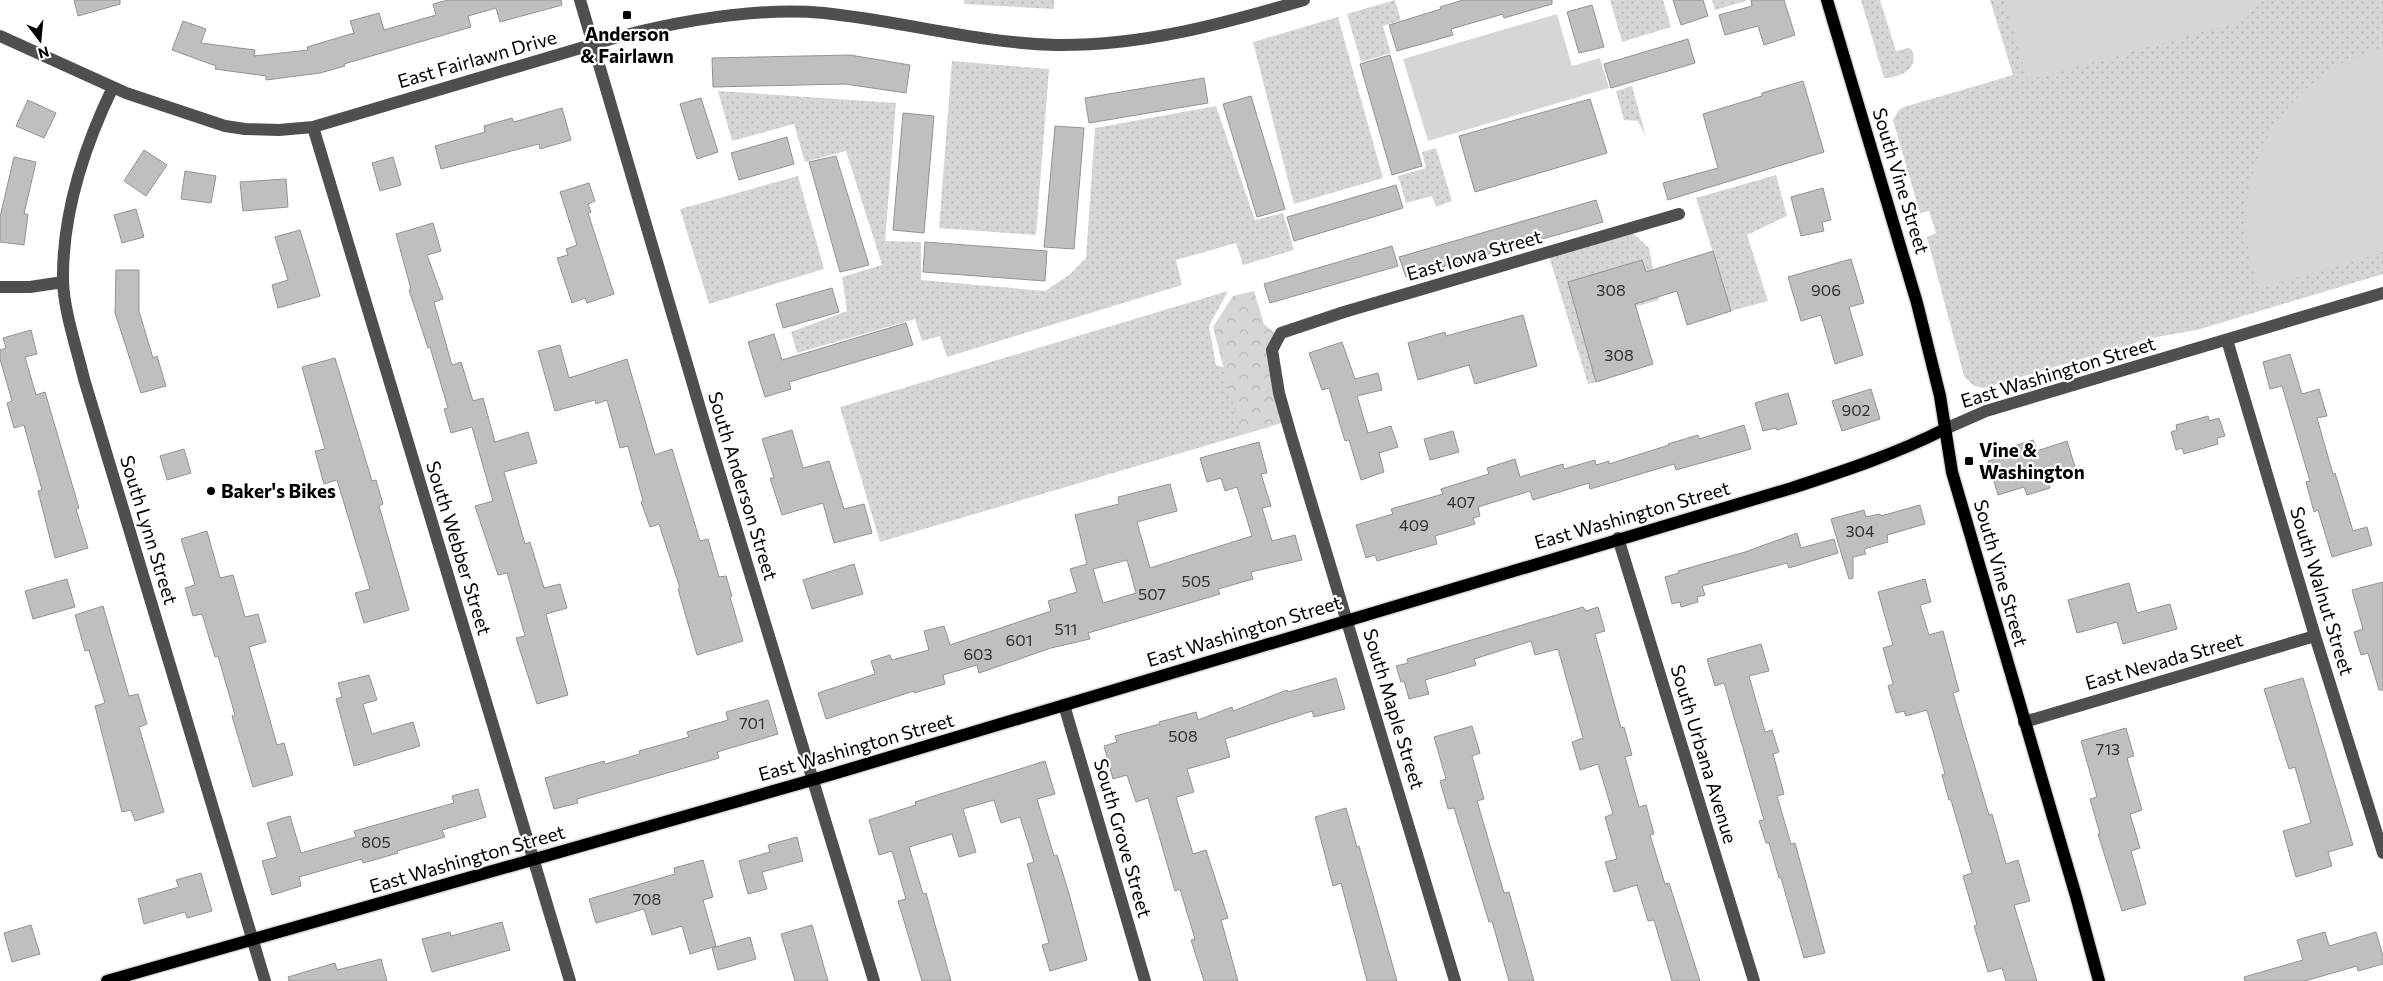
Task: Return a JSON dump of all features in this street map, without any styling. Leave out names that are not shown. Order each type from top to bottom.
[{"type":"main road","name":"South Vine Street","points":[[1827,0],[1917,303],[1940,396],[1952,472],[2099,981]]},
{"type":"main road","name":"East Washington Street","points":[[107,981],[814,779],[1618,538],[1792,488],[1858,467],[1906,448],[1945,429]]},
{"type":"street","name":"South Anderson Street","points":[[580,0],[709,439],[874,981]]},
{"type":"street","name":"East Fairlawn Drive","points":[[0,36],[113,87],[186,114],[225,126],[245,129],[279,130],[313,127],[668,24],[727,16],[785,12],[822,13],[876,20],[997,41],[1056,45],[1099,44],[1137,41],[1190,32],[1304,0]]},
{"type":"street","name":"South Lynn Street","points":[[113,87],[96,122],[77,179],[67,234],[63,282],[84,379],[265,981]]},
{"type":"street","name":"South Webber Street","points":[[313,127],[570,981]]},
{"type":"street","name":"East Iowa Street","points":[[1281,333],[1344,312],[1679,214]]},
{"type":"street","points":[[0,287],[30,287],[63,282]]},
{"type":"street","name":"East Washington Street","points":[[1945,429],[1986,411],[2383,293]]},
{"type":"street","name":"South Maple Street","points":[[1281,333],[1272,350],[1279,394],[1455,981]]},
{"type":"street","name":"South Walnut Street","points":[[2227,340],[2315,636],[2383,853]]},
{"type":"street","name":"South Urbana Avenue","points":[[1618,538],[1754,981]]},
{"type":"street","name":"East Nevada Street","points":[[2024,722],[2315,636]]},
{"type":"street","name":"South Grove Street","points":[[1064,705],[1145,981]]},
{"type":"green space","points":[[964,0],[1054,0],[1054,9],[964,4]]},
{"type":"green space","points":[[1395,0],[1401,20],[1383,26],[1391,53],[1361,62],[1347,14]]},
{"type":"green space","points":[[1610,0],[1663,0],[1671,27],[1622,42]]},
{"type":"green space","points":[[1712,0],[1746,0],[1746,1],[1715,10]]},
{"type":"green space","points":[[1861,0],[1880,0],[1896,51],[1911,49],[1913,62],[1911,67],[1902,74],[1884,78]]},
{"type":"green space","points":[[1990,0],[2383,0],[2383,274],[2197,330],[2151,338],[1984,388],[1974,386],[1964,376],[1927,237],[1936,233],[1929,211],[1920,213],[1893,120],[1899,110],[1904,107],[2013,75]]},
{"type":"green space","points":[[2004,0],[2255,0],[2246,20],[2028,80]]},
{"type":"green space","points":[[1557,14],[1572,66],[1600,58],[1609,88],[1428,141],[1403,59]]},
{"type":"green space","points":[[1338,17],[1383,178],[1294,204],[1253,42]]},
{"type":"green space","points":[[2383,48],[2383,252],[2258,289],[2250,259],[2246,229],[2246,205],[2250,182],[2257,160],[2267,139],[2295,100],[2312,84],[2342,63]]},
{"type":"green space","points":[[952,61],[1049,69],[1036,235],[939,228]]},
{"type":"green space","points":[[1632,86],[1646,137],[1638,121],[1624,120],[1616,91]]},
{"type":"green space","points":[[718,91],[896,103],[885,241],[921,242],[921,280],[1045,291],[1069,275],[1086,258],[1095,128],[1216,106],[1255,220],[1283,213],[1294,250],[1243,265],[1236,243],[1176,260],[1182,285],[947,357],[940,336],[922,341],[915,319],[797,353],[791,332],[847,311],[842,277],[882,265],[846,151],[805,162],[794,124],[732,141]]},
{"type":"green space","points":[[1436,148],[1452,201],[1436,207],[1432,196],[1406,203],[1398,176],[1426,168],[1422,152]]},
{"type":"green space","points":[[1776,175],[1787,216],[1747,235],[1768,301],[1731,311],[1696,198]]},
{"type":"green space","points":[[798,176],[824,269],[709,304],[680,209]]},
{"type":"green space","points":[[1627,228],[1649,248],[1659,300],[1634,307],[1596,382],[1588,384],[1548,253]]},
{"type":"green space","points":[[1228,291],[1209,326],[1216,365],[1253,376],[1269,427],[880,542],[840,407]]},
{"type":"green space","points":[[1254,291],[1264,324],[1276,334],[1285,422],[1241,435],[1213,327],[1233,296]]},
{"type":"building","points":[[74,0],[120,0],[120,4],[78,16]]},
{"type":"building","points":[[448,0],[561,0],[562,5],[500,22],[496,8],[468,16],[471,27],[344,64],[345,66],[320,73],[266,80],[266,76],[215,69],[216,66],[172,50],[183,21],[206,29],[201,43],[255,50],[254,56],[308,50],[307,47],[354,33],[350,21],[379,13],[384,30],[436,15],[433,4]]},
{"type":"building","points":[[1463,0],[1552,0],[1552,4],[1504,18],[1503,14],[1451,29],[1453,35],[1397,51],[1389,25]]},
{"type":"building","points":[[1673,0],[1703,0],[1708,16],[1681,25]]},
{"type":"building","points":[[1751,0],[1784,0],[1795,35],[1764,45],[1758,26],[1725,35],[1719,15],[1752,6]]},
{"type":"building","points":[[1592,5],[1604,47],[1579,53],[1567,12]]},
{"type":"building","points":[[1688,39],[1695,63],[1611,88],[1604,64]]},
{"type":"building","points":[[850,55],[910,65],[906,93],[845,84],[713,87],[712,58]]},
{"type":"building","points":[[1390,55],[1422,166],[1392,175],[1360,64]]},
{"type":"building","points":[[1204,78],[1208,103],[1089,123],[1085,98]]},
{"type":"building","points":[[1803,81],[1824,152],[1668,200],[1663,183],[1718,168],[1703,114]]},
{"type":"building","points":[[1251,96],[1285,209],[1257,217],[1223,104]]},
{"type":"building","points":[[701,98],[718,152],[697,159],[680,104]]},
{"type":"building","points":[[1590,99],[1607,153],[1475,192],[1459,136]]},
{"type":"building","points":[[28,100],[56,113],[44,138],[16,126]]},
{"type":"building","points":[[562,108],[571,140],[540,149],[539,144],[441,169],[435,146],[485,132],[484,126],[512,118],[514,122]]},
{"type":"building","points":[[903,113],[934,116],[924,233],[893,230]]},
{"type":"building","points":[[1055,126],[1084,128],[1074,249],[1044,247]]},
{"type":"building","points":[[787,137],[794,164],[739,180],[731,153]]},
{"type":"building","points":[[144,150],[167,165],[146,196],[124,181]]},
{"type":"building","points":[[836,156],[869,265],[840,272],[809,162]]},
{"type":"building","points":[[14,157],[36,162],[24,214],[28,214],[24,245],[0,242],[0,217]]},
{"type":"building","points":[[393,157],[401,185],[380,191],[372,163]]},
{"type":"building","points":[[185,171],[216,176],[211,203],[181,199]]},
{"type":"building","points":[[286,179],[288,207],[243,211],[240,182]]},
{"type":"building","points":[[589,183],[595,201],[588,204],[591,212],[588,213],[614,294],[587,303],[585,298],[572,303],[557,258],[568,255],[566,249],[577,245],[560,192]]},
{"type":"building","points":[[1396,185],[1403,208],[1294,241],[1287,217]]},
{"type":"building","points":[[1823,188],[1831,220],[1822,222],[1824,231],[1801,236],[1791,197]]},
{"type":"building","points":[[1596,200],[1603,222],[1406,277],[1399,257]]},
{"type":"building","points":[[136,209],[144,237],[122,243],[114,215]]},
{"type":"building","points":[[433,223],[441,251],[427,255],[443,299],[434,302],[452,365],[461,362],[473,401],[483,398],[495,442],[528,432],[537,463],[504,472],[525,544],[530,542],[544,588],[560,584],[567,608],[546,614],[568,695],[537,704],[516,638],[525,636],[507,573],[498,575],[475,506],[493,501],[472,427],[451,433],[444,409],[448,408],[430,347],[428,348],[409,290],[411,289],[396,234]]},
{"type":"building","points":[[300,230],[320,296],[278,308],[272,285],[288,280],[275,237]]},
{"type":"building","points":[[925,242],[1047,251],[1045,281],[923,272]]},
{"type":"building","points":[[1392,246],[1398,266],[1270,303],[1264,284]]},
{"type":"building","points":[[1713,251],[1731,311],[1687,325],[1677,291],[1635,304],[1653,364],[1596,382],[1568,282],[1642,260],[1646,272]]},
{"type":"building","points":[[1851,259],[1864,303],[1849,307],[1863,355],[1835,364],[1821,315],[1801,321],[1788,277]]},
{"type":"building","points":[[116,270],[139,270],[139,311],[153,358],[157,356],[166,386],[141,393],[115,313]]},
{"type":"building","points":[[832,288],[839,312],[783,328],[776,304]]},
{"type":"building","points":[[1523,315],[1537,366],[1475,384],[1469,365],[1418,380],[1408,343],[1445,332],[1446,336]]},
{"type":"building","points":[[906,323],[913,345],[789,382],[791,389],[765,397],[748,342],[774,334],[782,360]]},
{"type":"building","points":[[31,330],[37,354],[25,357],[36,395],[45,392],[79,508],[76,509],[88,548],[55,558],[38,491],[42,490],[24,425],[14,428],[7,403],[12,401],[0,359],[0,350],[6,348],[3,338]]},
{"type":"building","points":[[1342,342],[1355,379],[1378,373],[1382,390],[1357,396],[1368,433],[1391,426],[1398,447],[1379,453],[1384,472],[1361,480],[1349,440],[1345,441],[1329,388],[1322,390],[1309,353]]},
{"type":"building","points":[[560,345],[569,378],[627,359],[655,455],[672,449],[700,541],[708,539],[719,577],[726,576],[743,641],[697,655],[678,589],[680,588],[659,524],[650,527],[641,502],[643,501],[628,446],[620,448],[607,400],[596,404],[595,400],[555,411],[538,351]]},
{"type":"building","points":[[2290,354],[2302,394],[2319,389],[2327,416],[2317,418],[2333,474],[2335,473],[2353,531],[2367,527],[2372,545],[2332,557],[2318,510],[2314,512],[2306,482],[2310,481],[2282,386],[2270,389],[2263,362]]},
{"type":"building","points":[[335,358],[372,481],[376,480],[383,504],[379,506],[409,610],[364,623],[355,593],[370,589],[337,480],[324,484],[315,451],[325,449],[302,367]]},
{"type":"building","points":[[1871,389],[1880,419],[1842,431],[1832,401]]},
{"type":"building","points":[[1788,393],[1797,424],[1777,430],[1776,428],[1763,431],[1755,403]]},
{"type":"building","points":[[2208,416],[2209,421],[2219,418],[2225,436],[2217,438],[2218,444],[2184,454],[2182,448],[2176,450],[2171,432],[2177,430],[2176,425]]},
{"type":"building","points":[[1744,425],[1751,449],[1676,470],[1674,464],[1590,489],[1589,483],[1533,500],[1530,491],[1478,507],[1480,516],[1473,518],[1475,524],[1435,536],[1437,544],[1377,561],[1375,555],[1366,558],[1356,525],[1393,514],[1391,509],[1443,494],[1441,489],[1489,474],[1487,468],[1515,459],[1520,477],[1563,464],[1564,469],[1595,460],[1596,465],[1609,461],[1609,464],[1698,435],[1699,439]]},
{"type":"building","points":[[792,430],[803,468],[829,461],[844,509],[864,504],[872,533],[834,543],[823,503],[782,515],[770,478],[774,478],[762,439]]},
{"type":"building","points":[[1453,431],[1459,452],[1430,460],[1424,439]]},
{"type":"building","points":[[2033,440],[2037,451],[2067,441],[2076,470],[2047,479],[2050,488],[2027,495],[2024,487],[1998,495],[1988,461],[2013,454],[2011,447]]},
{"type":"building","points":[[1259,442],[1267,473],[1261,474],[1271,506],[1262,508],[1272,541],[1295,535],[1302,560],[1251,572],[1253,579],[1218,589],[1220,594],[1088,633],[1090,639],[1051,648],[979,673],[977,665],[943,675],[945,684],[914,693],[914,691],[826,719],[818,693],[875,674],[871,661],[890,655],[892,660],[929,650],[924,631],[944,626],[950,645],[1051,611],[1048,601],[1077,592],[1070,569],[1087,564],[1075,515],[1119,504],[1118,497],[1170,484],[1177,511],[1137,522],[1150,568],[1252,536],[1237,487],[1225,491],[1221,478],[1207,482],[1200,458]],"holes":[[[1127,560],[1136,593],[1103,603],[1093,569]]]},
{"type":"building","points":[[184,449],[191,473],[167,480],[160,456]]},
{"type":"building","points":[[1920,505],[1925,524],[1887,535],[1888,542],[1864,549],[1866,554],[1853,557],[1853,578],[1849,579],[1831,519],[1864,510],[1866,517],[1880,514],[1881,516]]},
{"type":"building","points":[[207,531],[220,578],[233,575],[245,617],[258,614],[266,642],[249,647],[277,745],[284,743],[293,775],[253,787],[232,716],[235,715],[218,656],[215,657],[202,614],[193,616],[185,588],[195,585],[181,539]]},
{"type":"building","points":[[1797,533],[1801,548],[1834,539],[1838,553],[1789,568],[1787,563],[1702,586],[1705,595],[1697,597],[1698,602],[1681,607],[1680,602],[1672,604],[1665,577],[1679,573],[1678,571],[1745,552]]},
{"type":"building","points":[[854,564],[863,594],[812,609],[803,580]]},
{"type":"building","points":[[67,579],[75,607],[33,619],[25,591]]},
{"type":"building","points":[[1925,579],[1931,602],[1920,605],[1929,635],[1943,631],[1959,691],[1953,693],[1989,815],[1992,814],[2006,864],[2018,860],[2030,901],[2014,905],[2037,981],[2006,981],[2002,968],[1988,972],[1974,926],[1977,925],[1963,876],[1972,873],[1942,775],[1945,774],[1927,710],[1906,716],[1904,711],[1896,713],[1888,686],[1893,684],[1883,648],[1893,645],[1878,592]]},
{"type":"building","points":[[2383,582],[2383,690],[2379,690],[2368,653],[2361,655],[2354,632],[2363,629],[2352,590]]},
{"type":"building","points":[[2129,583],[2137,613],[2170,604],[2177,629],[2123,644],[2117,622],[2077,633],[2068,600]]},
{"type":"building","points":[[103,606],[129,696],[138,694],[147,724],[139,727],[164,812],[135,821],[131,810],[122,812],[95,706],[105,703],[89,650],[85,651],[75,615]]},
{"type":"building","points":[[1583,607],[1586,611],[1598,607],[1605,631],[1595,634],[1621,728],[1624,727],[1632,755],[1625,757],[1639,807],[1646,805],[1654,834],[1650,835],[1665,884],[1669,883],[1700,981],[1672,981],[1654,920],[1648,921],[1637,885],[1614,892],[1605,862],[1617,859],[1605,817],[1613,814],[1598,764],[1580,770],[1572,742],[1583,738],[1558,649],[1535,655],[1531,641],[1474,659],[1476,665],[1425,680],[1429,694],[1409,699],[1404,681],[1401,682],[1396,666],[1408,663],[1407,659]]},
{"type":"building","points":[[1761,644],[1769,671],[1749,676],[1765,732],[1772,730],[1779,752],[1773,754],[1784,794],[1777,796],[1791,844],[1795,843],[1825,953],[1804,958],[1781,878],[1779,878],[1769,843],[1766,843],[1759,821],[1764,820],[1724,683],[1715,686],[1707,659]]},
{"type":"building","points":[[369,675],[377,700],[363,704],[372,734],[413,722],[420,746],[354,766],[336,699],[342,697],[338,683]]},
{"type":"building","points":[[1336,678],[1345,709],[1314,717],[1312,711],[1225,739],[1230,757],[1187,769],[1194,792],[1176,797],[1193,854],[1206,850],[1228,918],[1221,920],[1238,981],[1204,981],[1191,940],[1195,939],[1180,889],[1175,891],[1148,798],[1136,802],[1127,775],[1113,779],[1104,746],[1117,742],[1115,736],[1160,724],[1159,722],[1196,712],[1198,720],[1232,707],[1233,711],[1287,690],[1288,692]]},
{"type":"building","points":[[2303,678],[2353,845],[2328,852],[2332,866],[2296,877],[2283,831],[2311,823],[2295,767],[2289,769],[2264,689]]},
{"type":"building","points":[[768,700],[778,734],[717,752],[719,758],[577,799],[578,803],[554,809],[545,778],[604,761],[605,764],[640,754],[639,751],[689,737],[687,732],[728,720],[726,712]]},
{"type":"building","points":[[1472,726],[1480,753],[1472,756],[1484,799],[1477,801],[1504,893],[1509,892],[1534,981],[1509,981],[1492,921],[1489,922],[1454,808],[1448,809],[1440,781],[1446,779],[1434,737]]},
{"type":"building","points":[[2126,728],[2134,756],[2127,758],[2142,810],[2130,814],[2140,848],[2131,851],[2146,904],[2122,911],[2098,834],[2100,834],[2090,799],[2097,797],[2081,741]]},
{"type":"building","points":[[1045,761],[1055,794],[1037,799],[1054,856],[1057,855],[1068,890],[1087,960],[1050,971],[1042,945],[1049,943],[1027,864],[1034,862],[1020,817],[1001,823],[994,800],[963,809],[976,852],[959,857],[952,834],[909,847],[923,894],[926,893],[951,981],[922,981],[898,901],[906,899],[892,851],[879,855],[869,820],[916,805],[915,802]]},
{"type":"building","points":[[478,789],[486,817],[442,830],[445,837],[397,851],[398,853],[363,863],[362,859],[299,877],[301,886],[272,895],[262,861],[277,857],[267,823],[290,816],[301,853],[356,837],[354,831],[454,803],[452,796]]},
{"type":"building","points":[[1346,808],[1357,847],[1359,846],[1397,981],[1367,981],[1341,883],[1333,886],[1315,817]]},
{"type":"building","points":[[797,837],[803,861],[762,872],[767,889],[748,894],[739,861],[770,852],[768,845]]},
{"type":"building","points":[[703,860],[713,897],[703,900],[716,946],[690,954],[682,926],[652,935],[644,909],[596,923],[589,899],[675,874],[674,868]]},
{"type":"building","points":[[201,873],[212,911],[187,918],[185,912],[144,924],[138,899],[179,887],[176,880]]},
{"type":"building","points":[[502,922],[510,950],[432,972],[422,939],[450,932],[451,936]]},
{"type":"building","points":[[31,925],[40,954],[12,962],[4,933]]},
{"type":"building","points":[[812,925],[828,981],[795,981],[781,934]]},
{"type":"building","points":[[2325,932],[2329,946],[2376,932],[2383,956],[2383,964],[2358,971],[2357,966],[2305,981],[2245,981],[2244,977],[2303,960],[2297,940]]},
{"type":"building","points":[[750,937],[756,959],[718,970],[712,948]]},
{"type":"building","points":[[381,959],[387,981],[289,981],[288,977],[335,963],[337,970]]},
{"type":"place","name":"Anderson & Fairlawn","points":[[627,15]]},
{"type":"place","name":"Vine & Washington","points":[[1969,461]]},
{"type":"place","name":"Baker's Bikes","points":[[211,491]]}]
